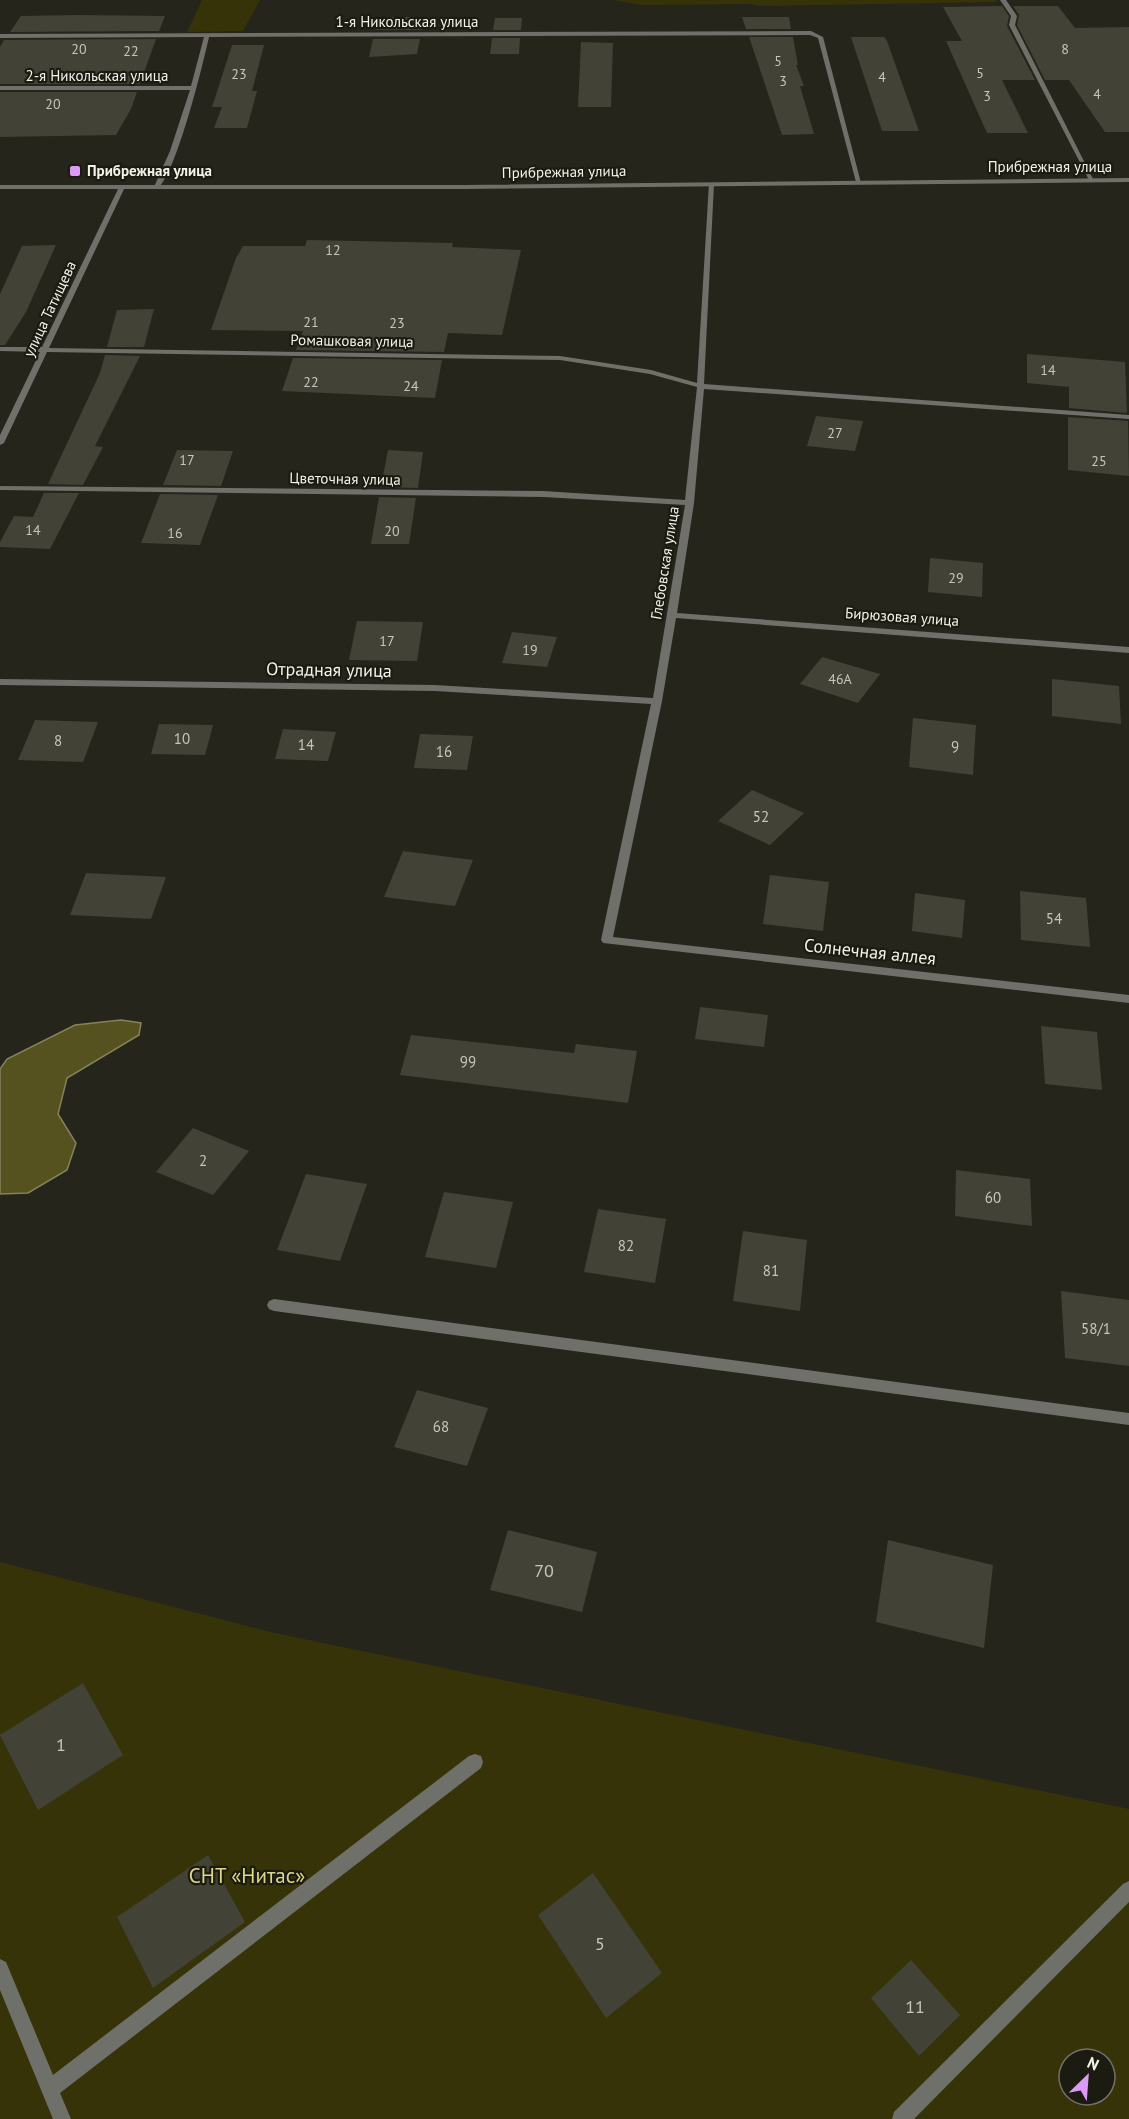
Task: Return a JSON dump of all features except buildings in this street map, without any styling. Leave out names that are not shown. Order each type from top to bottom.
[{"type":"street","points":[[1003,0],[1014,16],[1012,25],[1092,180]]},
{"type":"street","name":"1-я Никольская улица","points":[[0,36],[798,32],[815,34],[820,37],[859,182]]},
{"type":"street","points":[[157,187],[166,171],[194,88],[207,36]]},
{"type":"street","name":"2-я Никольская улица","points":[[0,88],[194,88]]},
{"type":"street","name":"Прибрежная улица","points":[[0,187],[463,187],[1129,180]]},
{"type":"street","name":"Глебовская улица","points":[[607,940],[657,701],[690,502],[700,386],[711,184]]},
{"type":"street","name":"улица Татищева","points":[[0,443],[122,187]]},
{"type":"street","name":"Ромашковая улица","points":[[0,349],[560,358],[651,372],[700,386],[1129,417]]},
{"type":"street","name":"Цветочная улица","points":[[0,488],[543,494],[690,502]]},
{"type":"street","name":"Бирюзовая улица","points":[[673,615],[1129,650]]},
{"type":"street","name":"Отрадная улица","points":[[0,682],[435,688],[657,701]]},
{"type":"street","name":"Солнечная аллея","points":[[607,940],[1129,999]]},
{"type":"street","points":[[274,1305],[1129,1419]]},
{"type":"street","points":[[50,2090],[475,1762]]},
{"type":"street","points":[[902,2119],[1129,1890]]},
{"type":"street","points":[[0,1968],[62,2119]]},
{"type":"green space","points":[[202,0],[260,0],[243,31],[187,32]]},
{"type":"green space","points":[[614,0],[996,0],[997,2],[760,6],[751,4],[641,5]]},
{"type":"green space","name":"СНТ «Нитас»","points":[[0,1562],[270,1632],[1129,1809],[1129,2119],[0,2119]]},
{"type":"shaded area","points":[[121,1020],[141,1023],[139,1035],[67,1078],[58,1114],[76,1143],[67,1170],[28,1193],[0,1194],[0,1069],[7,1059],[75,1025]]},
{"type":"place","name":"Прибрежная улица","points":[[75,171]]}]
